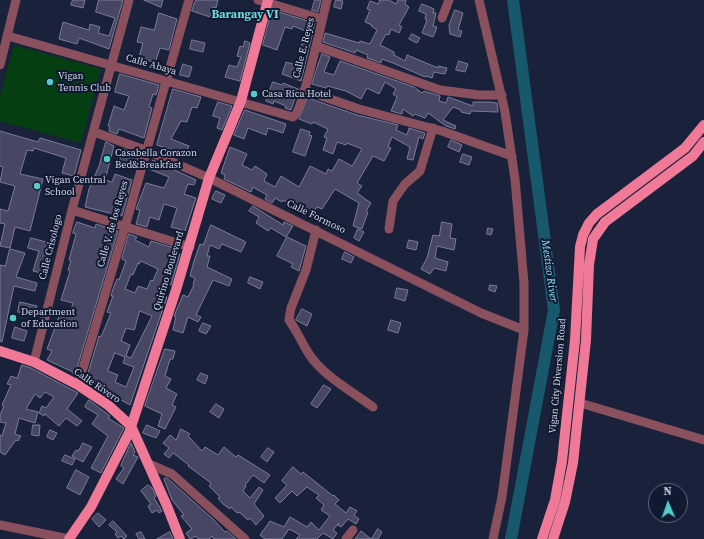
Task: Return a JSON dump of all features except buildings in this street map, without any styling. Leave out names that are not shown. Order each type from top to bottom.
[{"type":"main road","name":"Quirino Boulevard","points":[[69,539],[91,507],[131,426],[190,247],[209,178],[241,101],[264,1]]},
{"type":"main road","name":"Vigan City Diversion Road","points":[[553,539],[567,496],[573,463],[580,403],[575,391],[575,340],[579,259],[583,235],[589,223],[597,214],[685,148],[704,125]]},
{"type":"main road","name":"Vigan City Diversion Road","points":[[542,539],[555,500],[586,340],[590,260],[593,239],[605,222],[693,156],[704,142]]},
{"type":"main road","name":"Calle Rivero","points":[[0,351],[34,362],[78,385],[108,405],[131,426],[149,464],[180,539]]},
{"type":"street","points":[[0,65],[16,0]]},
{"type":"street","name":"Calle Crisologo","points":[[34,362],[72,210],[129,0]]},
{"type":"street","name":"Calle V. de los Reyes","points":[[78,385],[125,227],[145,150],[189,0]]},
{"type":"street","name":"Calle E. Reyes","points":[[287,116],[295,116],[304,90],[327,0]]},
{"type":"street","points":[[442,18],[449,0]]},
{"type":"street","points":[[479,0],[502,95],[512,156],[524,283],[524,330],[502,497],[493,539]]},
{"type":"street","points":[[264,1],[322,19]]},
{"type":"street","name":"Calle Abaya","points":[[8,36],[166,82],[241,101],[287,116]]},
{"type":"street","points":[[316,46],[440,90],[479,95],[502,95]]},
{"type":"street","points":[[304,90],[359,109],[433,128],[512,156]]},
{"type":"street","points":[[389,229],[393,201],[405,184],[420,171],[433,128]]},
{"type":"street","name":"Calle Formoso","points":[[94,132],[145,150],[209,178],[481,313],[524,330]]},
{"type":"street","points":[[72,210],[190,247]]},
{"type":"street","points":[[316,230],[306,270],[291,308],[289,320],[300,336],[309,355],[324,372],[373,407]]},
{"type":"street","points":[[580,403],[704,440]]},
{"type":"street","points":[[149,464],[172,474],[246,539]]},
{"type":"street","points":[[0,525],[69,539]]},
{"type":"street","points":[[346,539],[353,530]]},
{"type":"green space","name":"Vigan Tennis Club","points":[[14,45],[101,69],[81,143],[0,121],[0,95]]},
{"type":"waterway","name":"Mestizo River","points":[[511,539],[554,310],[513,0]]},
{"type":"place","name":"Vigan Tennis Club","points":[[50,82]]},
{"type":"place","name":"Casa Rica Hotel","points":[[254,94]]},
{"type":"place","name":"Casabella Corazon Bed&Breakfast","points":[[107,159]]},
{"type":"place","name":"Vigan Central School","points":[[37,186]]},
{"type":"place","name":"Department of Education","points":[[13,318]]},
{"type":"district","name":"Barangay VI","points":[[245,15]]}]
